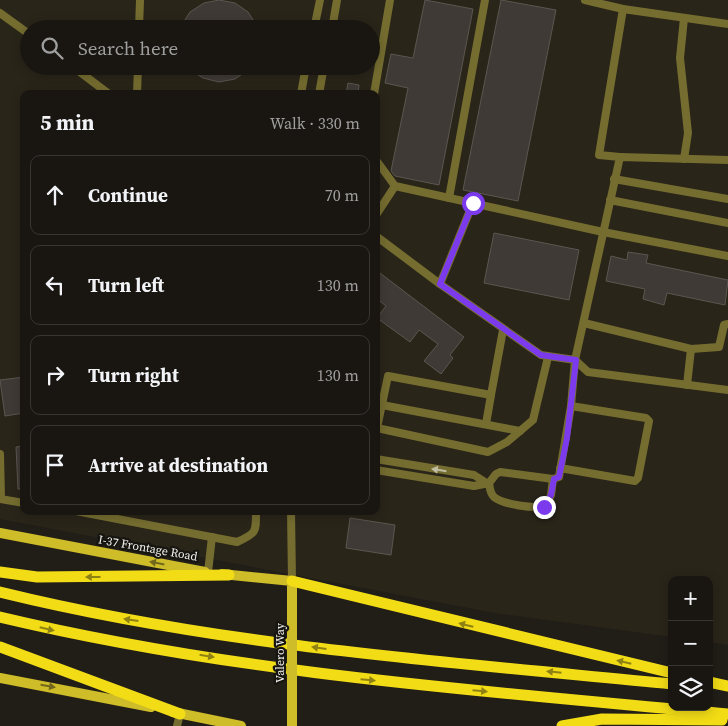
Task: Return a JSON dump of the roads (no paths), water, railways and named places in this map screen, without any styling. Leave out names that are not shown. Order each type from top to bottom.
[{"type":"highway","points":[[0,572],[37,577],[229,575]]},
{"type":"highway","points":[[292,581],[668,672]]},
{"type":"highway","points":[[0,592],[113,617],[351,652],[668,684]]},
{"type":"highway","points":[[0,617],[69,634],[347,678],[728,714]]},
{"type":"highway","points":[[0,647],[180,714]]},
{"type":"highway","points":[[713,683],[728,688]]},
{"type":"highway","points":[[713,688],[728,688]]},
{"type":"highway","points":[[562,726],[602,719],[728,720]]},
{"type":"main road","name":"I-37 Frontage Road","points":[[0,533],[208,572],[292,581]]},
{"type":"main road","name":"Valero Way","points":[[292,581],[292,726]]},
{"type":"main road","points":[[0,678],[78,691],[241,726]]},
{"type":"street","points":[[139,20],[140,0]]},
{"type":"street","points":[[316,20],[320,0]]},
{"type":"street","points":[[334,20],[338,0]]},
{"type":"street","points":[[449,198],[485,0]]},
{"type":"street","points":[[585,0],[623,9],[728,24]]},
{"type":"street","points":[[380,54],[388,1]]},
{"type":"street","points":[[623,9],[599,155],[728,160]]},
{"type":"street","points":[[0,13],[20,27]]},
{"type":"street","points":[[684,18],[680,58],[688,133],[684,159]]},
{"type":"street","points":[[84,75],[104,90]]},
{"type":"street","points":[[137,90],[138,75]]},
{"type":"street","points":[[302,90],[304,75]]},
{"type":"street","points":[[320,90],[322,75]]},
{"type":"street","points":[[375,90],[377,75]]},
{"type":"street","points":[[380,471],[474,486],[487,483],[500,472],[554,479],[559,477],[571,406],[576,360],[620,157]]},
{"type":"street","points":[[380,165],[395,186],[603,232],[728,256]]},
{"type":"street","points":[[614,179],[728,199]]},
{"type":"street","points":[[380,209],[395,186]]},
{"type":"street","points":[[610,200],[728,224]]},
{"type":"street","points":[[440,284],[473,203]]},
{"type":"street","points":[[380,239],[503,330],[548,357],[576,360],[588,372],[728,390]]},
{"type":"street","points":[[584,323],[691,349],[719,346],[724,325],[728,324]]},
{"type":"street","points":[[486,424],[503,330]]},
{"type":"street","points":[[687,385],[691,349]]},
{"type":"street","points":[[380,429],[488,452],[507,442],[533,420],[548,357]]},
{"type":"street","points":[[380,414],[388,376],[491,395]]},
{"type":"street","points":[[382,405],[520,431]]},
{"type":"street","points":[[560,468],[635,481],[638,478],[644,452],[649,421],[646,418],[571,406]]},
{"type":"street","points":[[0,454],[0,499],[20,502]]},
{"type":"street","points":[[380,460],[474,475],[487,483],[490,492],[495,498],[505,503],[544,507],[551,495],[554,479]]},
{"type":"street","points":[[113,515],[237,542],[252,536],[256,530],[256,515]]},
{"type":"street","points":[[291,515],[292,581]]},
{"type":"street","points":[[208,572],[212,537]]},
{"type":"street","points":[[177,726],[180,714]]}]
